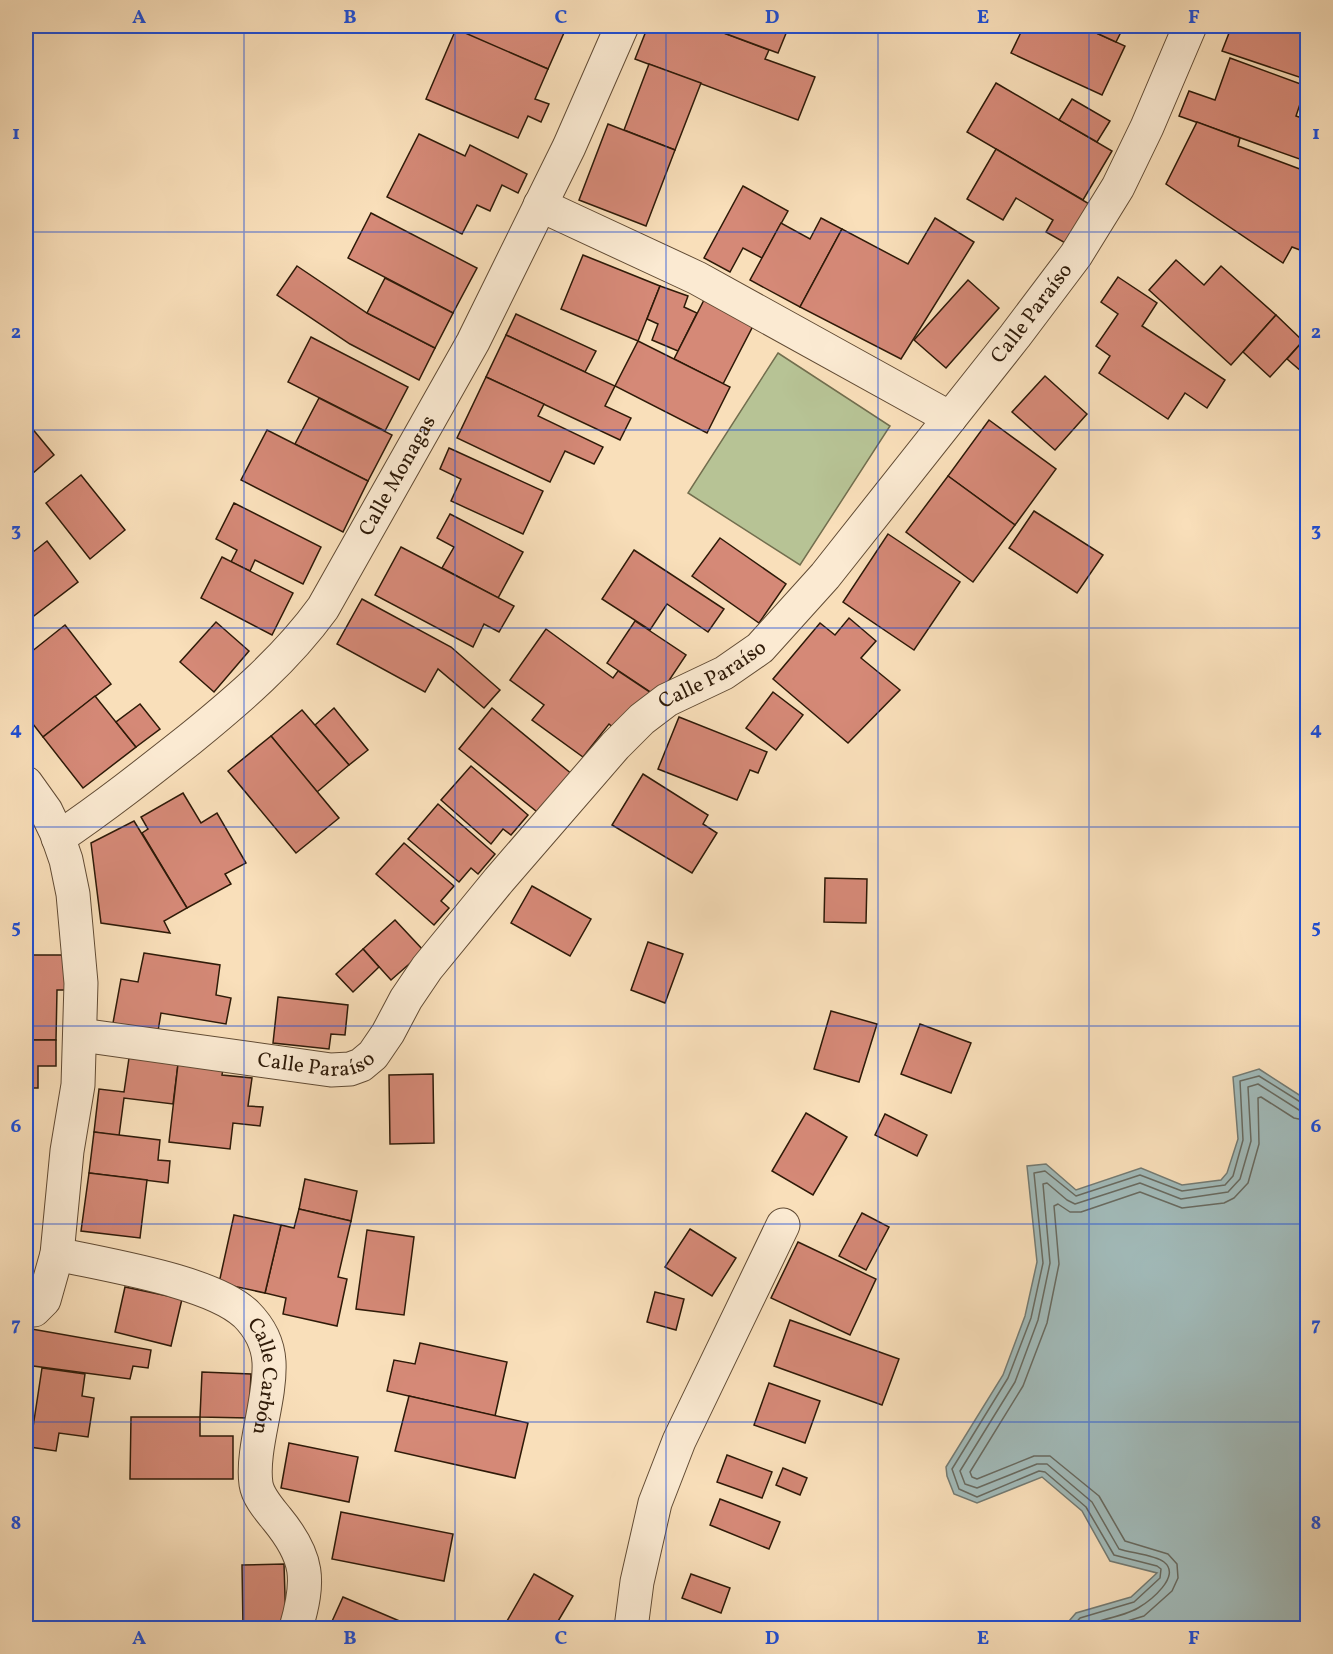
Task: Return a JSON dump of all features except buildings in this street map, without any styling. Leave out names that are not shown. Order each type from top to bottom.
[{"type":"street","name":"Calle Monagas","points":[[58,838],[106,805],[219,716],[304,634],[323,608],[473,342],[569,147],[622,26]]},
{"type":"street","name":"Calle Paraíso","points":[[81,1035],[331,1070],[350,1069],[362,1065],[373,1055],[427,968],[499,880],[615,746],[642,719],[667,700],[724,673],[760,648],[825,576],[1076,255],[1119,187],[1190,26]]},
{"type":"street","points":[[540,205],[697,278],[950,418]]},
{"type":"street","points":[[26,783],[46,811],[58,838],[73,894],[81,983],[78,1085],[67,1151],[57,1254],[45,1300],[34,1310],[26,1310]]},
{"type":"street","points":[[631,1629],[637,1582],[655,1503],[679,1441],[783,1225]]},
{"type":"street","name":"Calle Carbón","points":[[57,1254],[147,1274],[202,1290],[230,1302],[255,1324],[265,1342],[269,1363],[266,1405],[257,1458],[256,1485],[262,1500],[290,1534],[304,1563],[305,1581],[296,1629]]},
{"type":"green space","points":[[778,353],[890,426],[800,565],[688,493]]},
{"type":"water","points":[[1259,1069],[1307,1100],[1307,1628],[1063,1628],[1076,1613],[1131,1597],[1157,1573],[1110,1561],[1082,1511],[1042,1477],[977,1503],[954,1494],[946,1467],[1003,1375],[1025,1316],[1037,1262],[1027,1166],[1046,1164],[1076,1190],[1141,1168],[1182,1185],[1221,1180],[1227,1173],[1238,1139],[1233,1077]]}]
